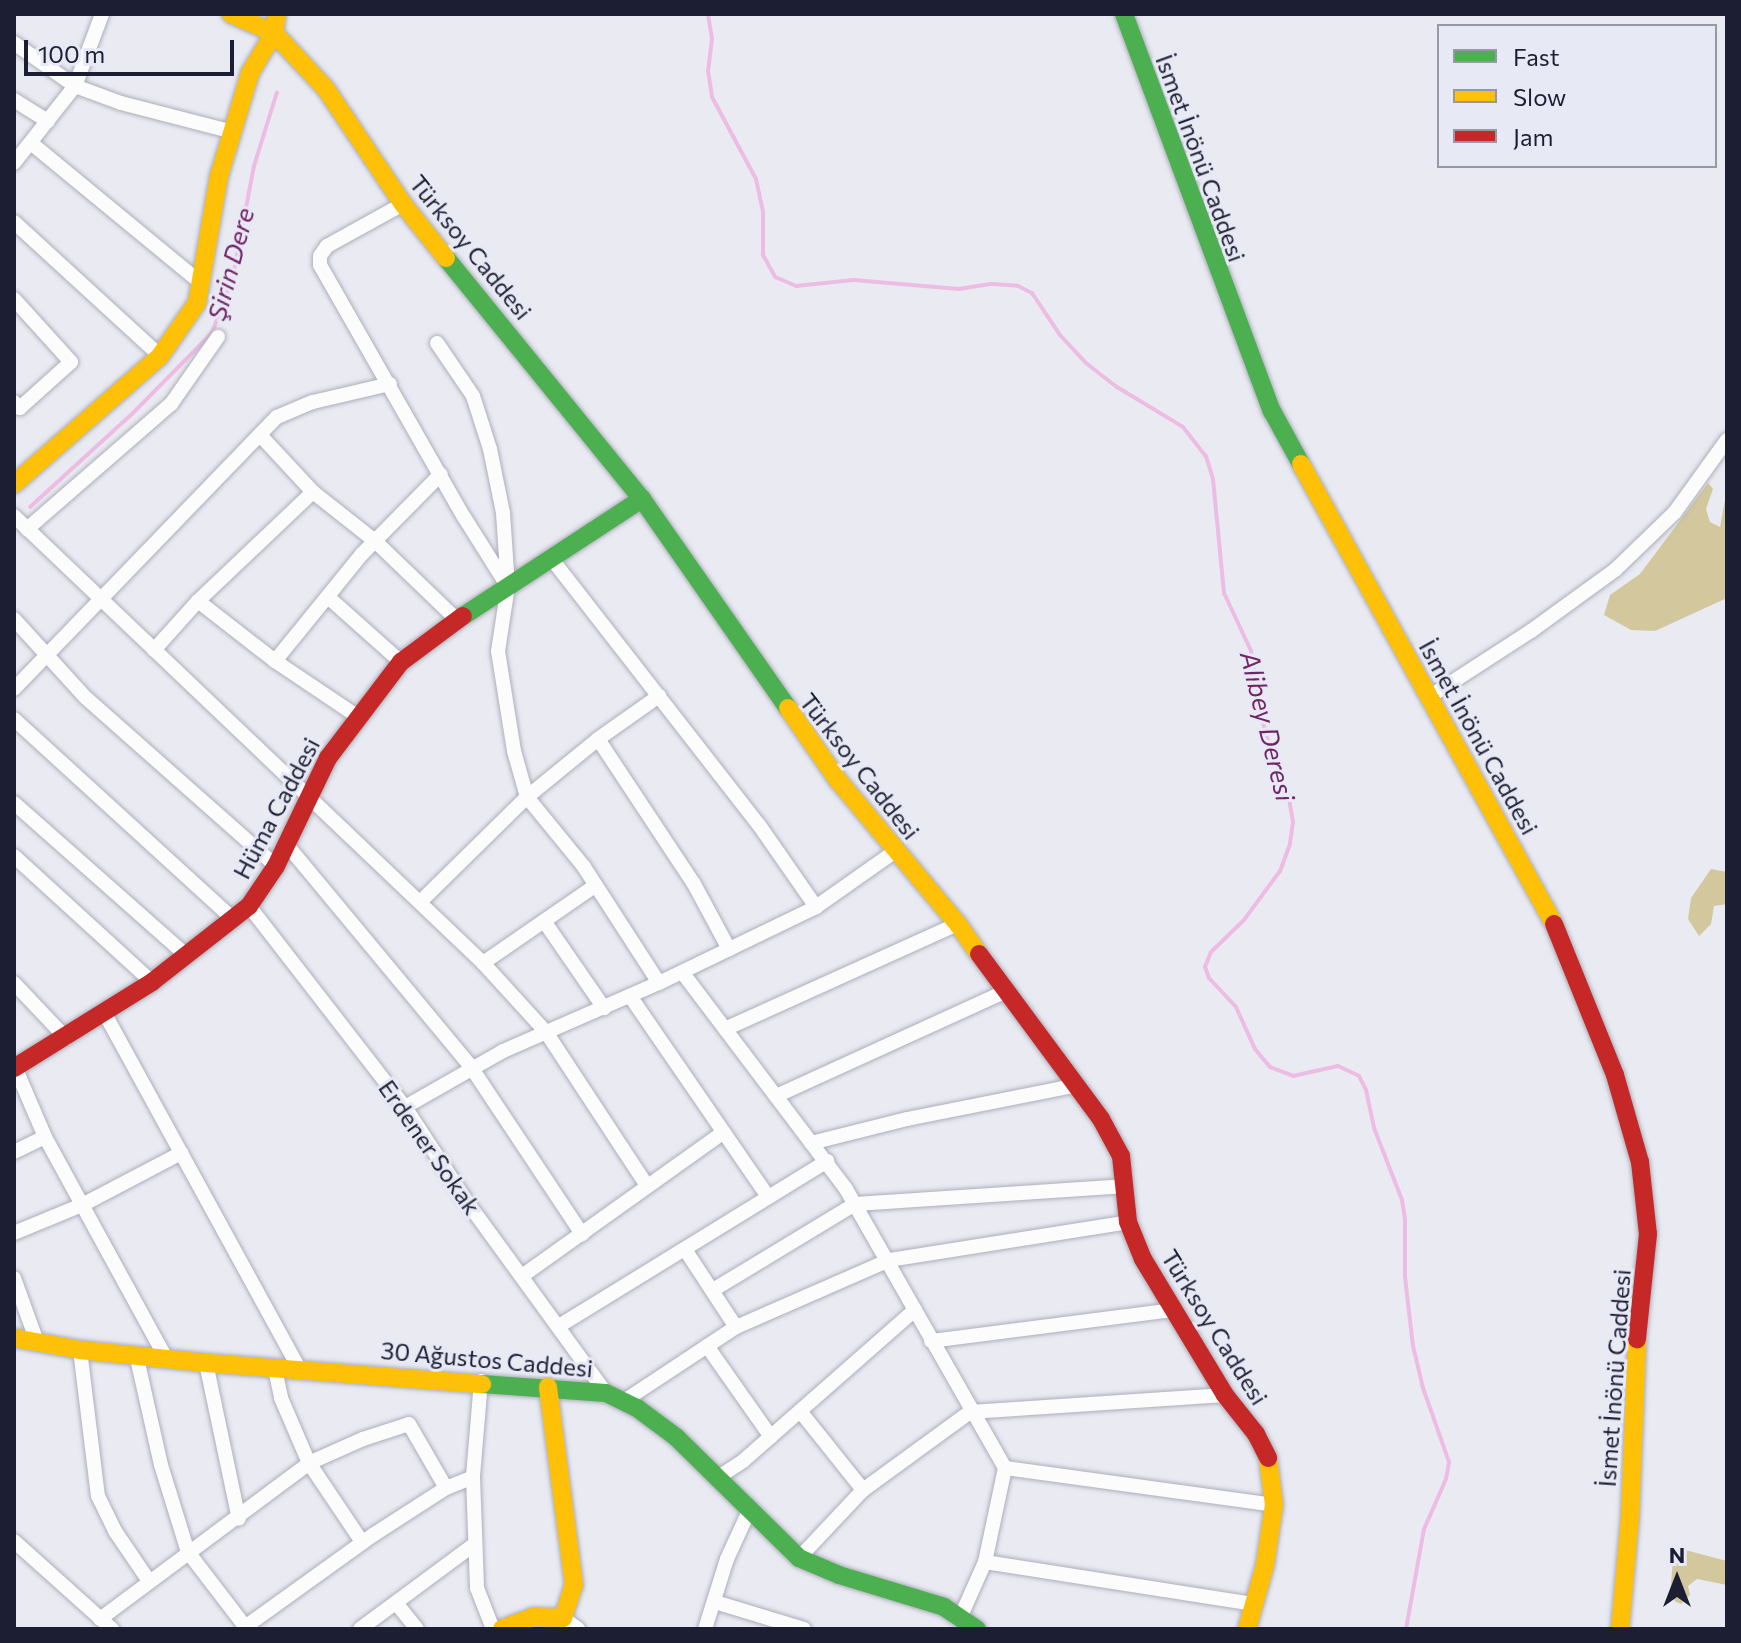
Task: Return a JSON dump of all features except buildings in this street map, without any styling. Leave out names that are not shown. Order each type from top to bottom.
[{"type":"main road","name":"Türksoy Caddesi","points":[[231,14],[276,23],[326,89],[403,204],[490,307],[642,499],[783,705],[894,852],[958,924],[1114,1141],[1121,1156],[1128,1222],[1143,1259],[1225,1395],[1256,1434],[1268,1458],[1274,1505],[1265,1565],[1247,1629]]},
{"type":"main road","name":"İsmet İnönü Caddesi","points":[[1124,14],[1219,276],[1272,411],[1550,915],[1615,1075],[1640,1162],[1648,1234],[1633,1375],[1630,1517]]},
{"type":"main road","points":[[14,484],[160,356],[197,303],[219,176],[250,73],[276,23]]},
{"type":"main road","name":"Hüma Caddesi","points":[[14,1067],[105,1014],[152,982],[249,906],[276,866],[308,795],[357,716],[401,662],[457,620],[642,499]]},
{"type":"main road","name":"30 Ağustos Caddesi","points":[[14,1338],[80,1350],[206,1363],[481,1381],[606,1393],[624,1401],[676,1437],[799,1558],[839,1575],[910,1595],[961,1616],[977,1629]]},
{"type":"main road","points":[[502,1629],[534,1617],[570,1624],[574,1585],[548,1387]]},
{"type":"main road","points":[[1620,1629],[1630,1517]]},
{"type":"main road","points":[[1630,1517],[1636,1564],[1633,1629]]},
{"type":"street","points":[[14,163],[75,86],[102,14]]},
{"type":"street","points":[[14,43],[75,86],[121,103],[233,132]]},
{"type":"street","points":[[14,100],[48,121]]},
{"type":"street","points":[[31,143],[202,284]]},
{"type":"street","points":[[403,204],[327,246],[320,261],[508,586]]},
{"type":"street","points":[[14,222],[160,356]]},
{"type":"street","points":[[14,299],[71,362],[20,408],[14,402]]},
{"type":"street","points":[[27,529],[171,404],[218,337]]},
{"type":"street","points":[[437,343],[473,396],[490,449],[503,513],[508,586],[498,651],[514,751],[527,797],[596,885],[659,983]]},
{"type":"street","points":[[14,689],[277,417],[313,402],[390,384]]},
{"type":"street","points":[[260,435],[313,492],[375,541],[457,620]]},
{"type":"street","points":[[1429,697],[1531,631],[1615,570],[1675,512],[1727,440]]},
{"type":"street","points":[[275,661],[375,541],[441,474]]},
{"type":"street","points":[[154,650],[198,601],[313,492]]},
{"type":"street","points":[[14,516],[483,963],[546,1032],[647,1186]]},
{"type":"street","points":[[551,558],[759,825],[816,907]]},
{"type":"street","points":[[328,597],[401,662]]},
{"type":"street","points":[[198,601],[275,661],[357,716]]},
{"type":"street","points":[[14,619],[85,697],[276,866]]},
{"type":"street","points":[[420,902],[527,797],[598,739],[659,696]]},
{"type":"street","points":[[14,719],[233,919]]},
{"type":"street","points":[[598,739],[694,884],[729,949]]},
{"type":"street","points":[[14,803],[187,956]]},
{"type":"street","points":[[287,845],[471,1067],[582,1234]]},
{"type":"street","points":[[405,1107],[471,1067],[659,983],[816,907],[894,852]]},
{"type":"street","points":[[14,856],[152,982]]},
{"type":"street","points":[[483,963],[596,885]]},
{"type":"street","name":"Erdener Sokak","points":[[249,906],[405,1107],[606,1393]]},
{"type":"street","points":[[544,921],[604,1008]]},
{"type":"street","points":[[725,1029],[958,924]]},
{"type":"street","points":[[682,972],[827,1161],[889,1260],[970,1412],[1005,1468],[985,1562],[961,1616]]},
{"type":"street","points":[[14,983],[66,1038]]},
{"type":"street","points":[[776,1096],[1004,992]]},
{"type":"street","points":[[630,996],[721,1134],[768,1197]]},
{"type":"street","points":[[105,1014],[300,1370]]},
{"type":"street","points":[[14,1067],[45,1137],[84,1204],[121,1281],[166,1358]]},
{"type":"street","points":[[811,1143],[907,1119],[1074,1086]]},
{"type":"street","points":[[522,1276],[721,1134]]},
{"type":"street","points":[[14,1152],[45,1137]]},
{"type":"street","points":[[14,1233],[84,1204],[181,1153]]},
{"type":"street","points":[[559,1326],[686,1251],[827,1161]]},
{"type":"street","points":[[713,1290],[855,1204],[1123,1186]]},
{"type":"street","points":[[624,1401],[736,1327],[889,1260],[1128,1222]]},
{"type":"street","points":[[686,1251],[736,1327]]},
{"type":"street","points":[[14,1278],[37,1342]]},
{"type":"street","points":[[717,1478],[771,1437],[915,1310]]},
{"type":"street","points":[[931,1341],[1173,1310]]},
{"type":"street","points":[[707,1346],[771,1437]]},
{"type":"street","points":[[80,1350],[98,1496],[115,1531],[149,1581]]},
{"type":"street","points":[[136,1354],[157,1453],[188,1552],[246,1628],[362,1542],[446,1488],[473,1477]]},
{"type":"street","points":[[206,1363],[239,1519]]},
{"type":"street","points":[[275,1369],[281,1398],[309,1463],[362,1542]]},
{"type":"street","points":[[481,1381],[473,1477],[477,1588],[493,1629]]},
{"type":"street","points":[[799,1558],[863,1490],[970,1412],[1225,1395]]},
{"type":"street","points":[[800,1411],[863,1490]]},
{"type":"street","points":[[14,1541],[106,1624],[149,1581],[239,1519],[309,1463],[409,1424],[446,1488]]},
{"type":"street","points":[[1005,1468],[1274,1505]]},
{"type":"street","points":[[705,1629],[727,1559],[749,1511]]},
{"type":"street","points":[[360,1629],[475,1544]]},
{"type":"street","points":[[985,1562],[1253,1604]]},
{"type":"street","points":[[715,1602],[804,1629]]},
{"type":"street","points":[[396,1603],[417,1629]]},
{"type":"shaded area","points":[[1708,483],[1713,489],[1706,509],[1710,522],[1720,527],[1727,489],[1727,598],[1655,631],[1631,630],[1604,615],[1610,595],[1640,574]]},
{"type":"shaded area","points":[[1711,869],[1727,872],[1727,904],[1714,906],[1711,924],[1699,936],[1688,919],[1691,898]]},
{"type":"shaded area","points":[[1685,1550],[1727,1561],[1727,1585],[1697,1579],[1688,1586],[1690,1595],[1681,1604],[1676,1602],[1670,1595],[1673,1560]]},
{"type":"waterway","name":"Alibey Deresi","points":[[708,14],[712,39],[708,71],[712,97],[756,179],[763,212],[763,255],[775,277],[796,286],[854,280],[959,289],[992,284],[1018,286],[1032,293],[1060,335],[1086,363],[1117,387],[1183,427],[1206,456],[1213,479],[1224,593],[1251,651],[1265,732],[1289,799],[1293,822],[1290,844],[1280,871],[1244,920],[1211,952],[1205,967],[1209,978],[1236,1007],[1255,1049],[1270,1067],[1293,1076],[1338,1066],[1359,1076],[1366,1090],[1374,1128],[1402,1200],[1405,1277],[1413,1346],[1423,1388],[1449,1462],[1446,1479],[1424,1529],[1406,1629]]},
{"type":"waterway","name":"Şirin Dere","points":[[30,507],[132,414],[212,333],[233,276],[254,166],[277,92]]},
{"type":"traffic: fast","points":[[1124,14],[1272,411],[1301,464]]},
{"type":"traffic: fast","points":[[446,258],[642,499],[788,708]]},
{"type":"traffic: fast","points":[[463,616],[642,499]]},
{"type":"traffic: fast","points":[[482,1384],[606,1393],[637,1408],[676,1437],[799,1558],[839,1575],[944,1607],[977,1629]]},
{"type":"traffic: slow","points":[[231,14],[274,33],[326,89],[403,204],[446,258]]},
{"type":"traffic: slow","points":[[14,484],[160,356],[197,303],[219,176],[250,73],[274,33],[277,14]]},
{"type":"traffic: slow","points":[[1301,464],[1554,924]]},
{"type":"traffic: slow","points":[[788,708],[837,779],[958,924],[979,954]]},
{"type":"traffic: slow","points":[[14,1338],[80,1350],[206,1363],[482,1384]]},
{"type":"traffic: slow","points":[[1620,1629],[1630,1517],[1637,1339]]},
{"type":"traffic: slow","points":[[502,1629],[534,1617],[563,1618],[574,1585],[548,1387]]},
{"type":"traffic: slow","points":[[1247,1629],[1265,1565],[1274,1505],[1268,1458]]},
{"type":"traffic: jam","points":[[14,1068],[152,982],[249,906],[276,866],[328,758],[401,662],[463,616]]},
{"type":"traffic: jam","points":[[1554,924],[1615,1075],[1640,1162],[1648,1234],[1637,1339]]},
{"type":"traffic: jam","points":[[979,954],[1101,1119],[1121,1156],[1128,1222],[1143,1259],[1225,1395],[1256,1434],[1268,1458]]}]
